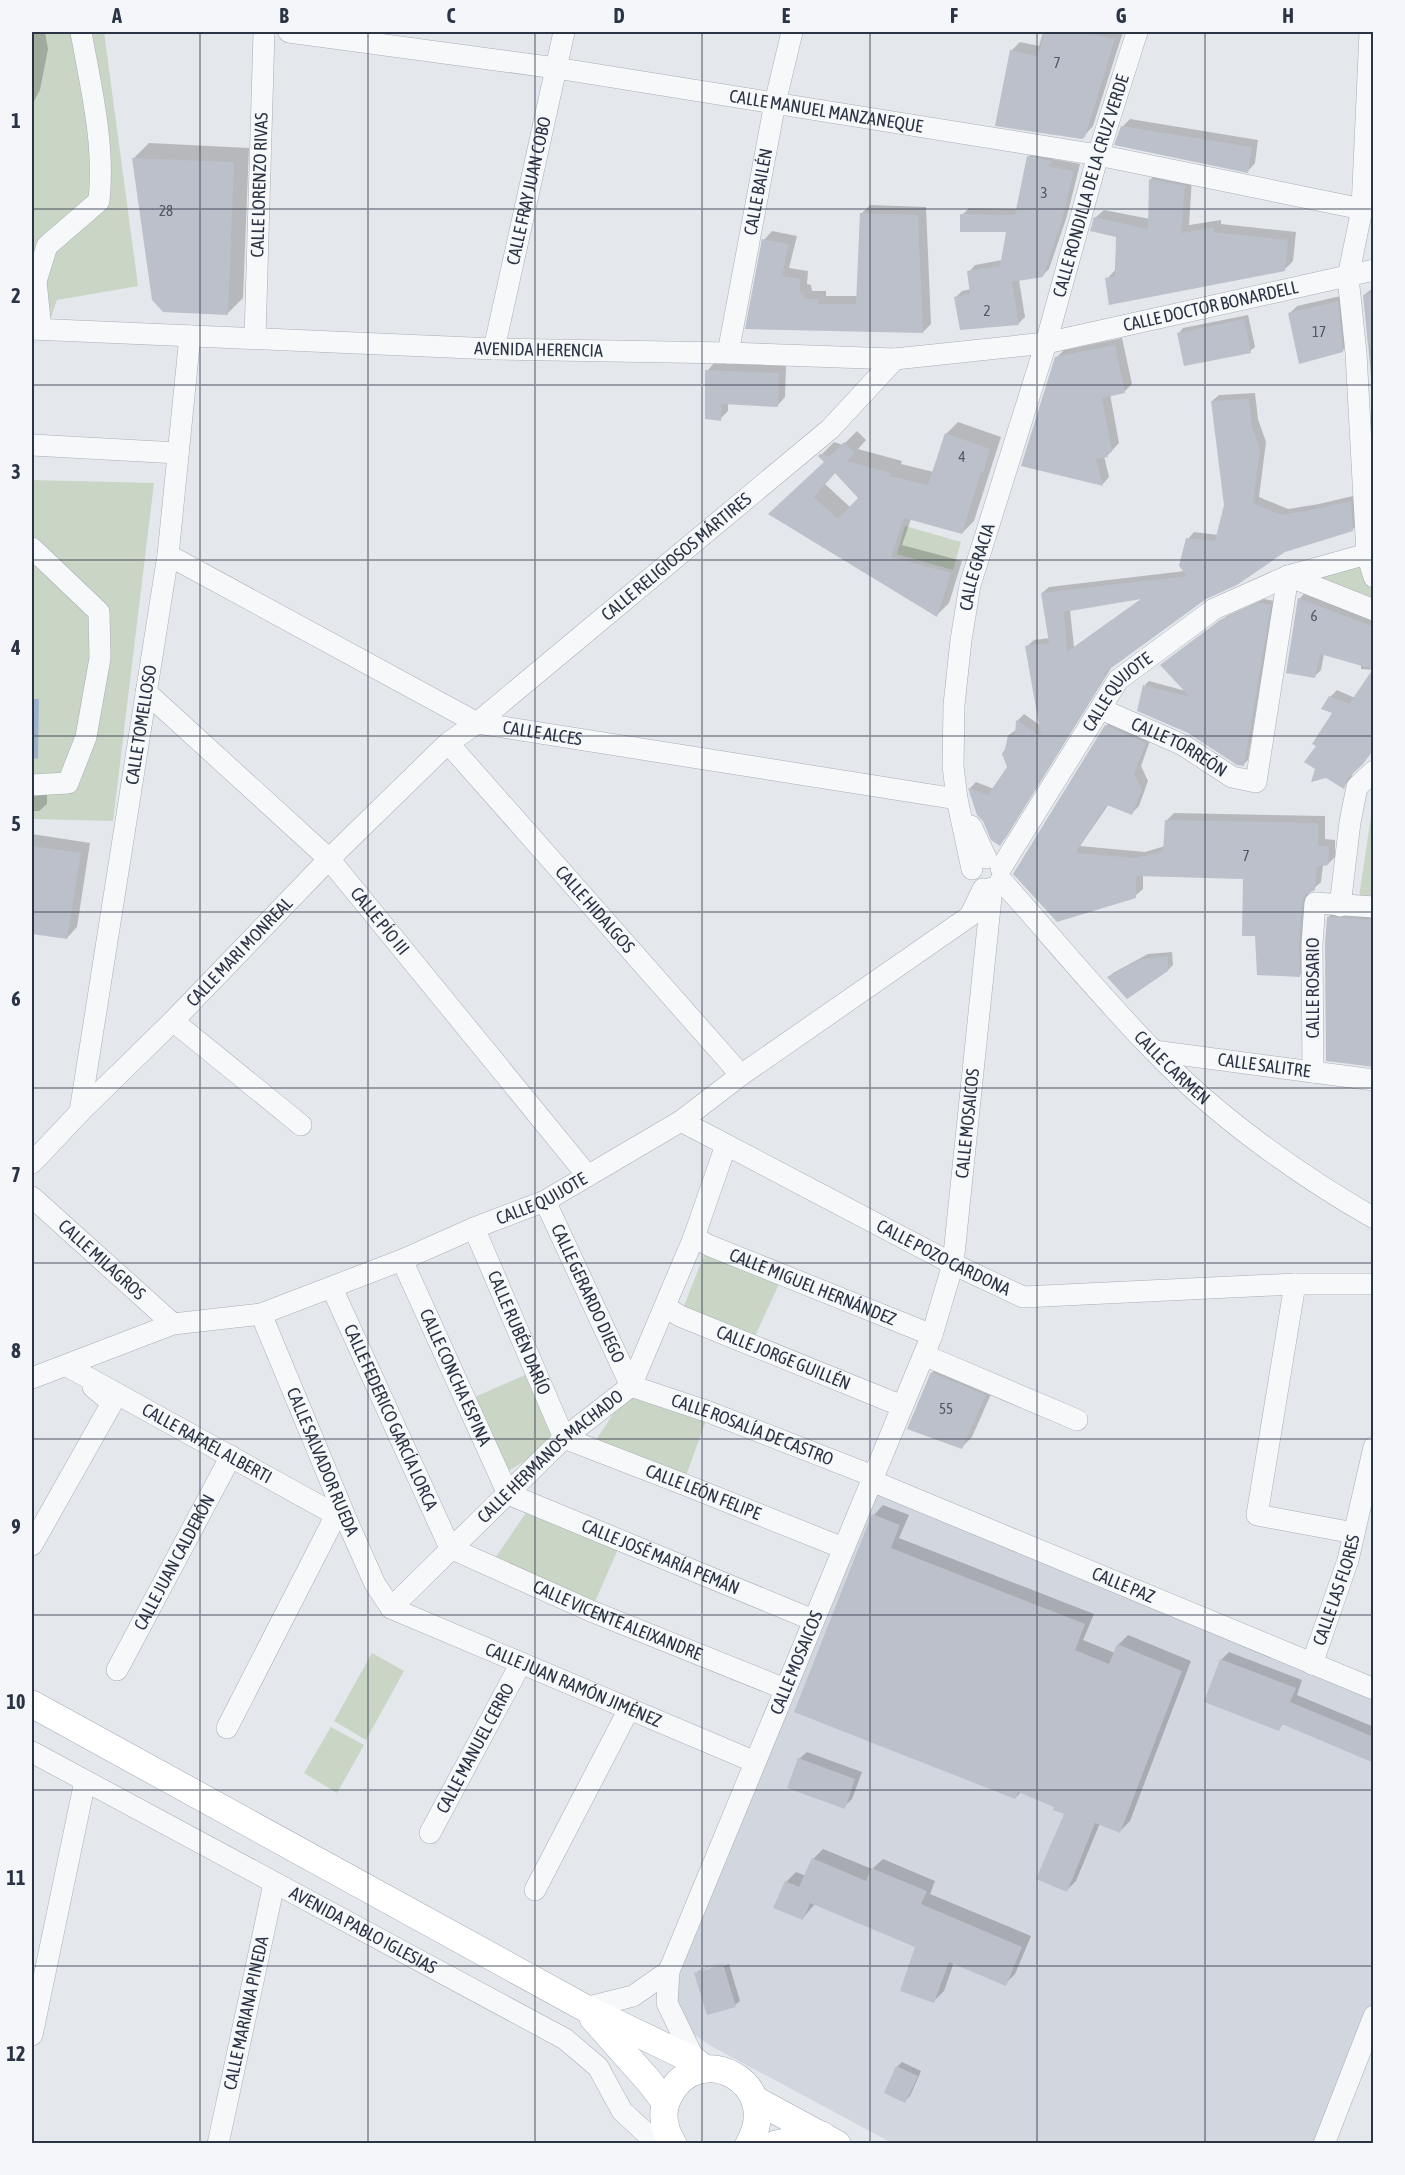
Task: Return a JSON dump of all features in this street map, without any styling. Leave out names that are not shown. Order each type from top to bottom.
[{"type":"main road","points":[[32,1704],[585,2008],[700,2065],[736,2076],[748,2086],[756,2100],[759,2116],[756,2132],[749,2144]]},
{"type":"main road","points":[[585,2008],[665,2102]]},
{"type":"main road","points":[[673,2144],[667,2134],[663,2118],[665,2102],[674,2086],[700,2065]]},
{"type":"main road","points":[[756,2100],[829,2139]]},
{"type":"main road","points":[[776,2144],[829,2139]]},
{"type":"street","points":[[36,329],[36,281],[47,246],[99,201],[102,175],[97,117],[81,32]]},
{"type":"street","name":"CALLE LORENZO RIVAS","points":[[255,338],[264,32]]},
{"type":"street","name":"CALLE MANUEL MANZANEQUE","points":[[289,32],[556,68],[1098,155],[1362,209]]},
{"type":"street","name":"CALLE FRAY JUAN COBO","points":[[494,349],[564,32]]},
{"type":"street","name":"CALLE BAILÉN","points":[[728,353],[775,103],[792,32]]},
{"type":"street","name":"CALLE RONDILLA DE LA CRUZ VERDE","points":[[1046,343],[1098,155],[1137,32]]},
{"type":"street","points":[[1370,32],[1362,209],[1348,277],[1368,489],[1367,554],[1374,577]]},
{"type":"street","name":"CALLE DOCTOR BONARDELL","points":[[1046,343],[1374,270]]},
{"type":"street","name":"AVENIDA HERENCIA","points":[[36,329],[494,349],[728,353],[895,359],[1046,343]]},
{"type":"street","name":"CALLE TOMELLOSO","points":[[80,1112],[168,555],[190,336]]},
{"type":"street","name":"CALLE GRACIA","points":[[989,875],[957,799],[952,766],[954,705],[970,585],[1046,343]]},
{"type":"street","name":"CALLE RELIGIOSOS MÁRTIRES","points":[[448,743],[477,723],[830,429],[895,359]]},
{"type":"street","points":[[32,445],[178,453]]},
{"type":"street","points":[[32,548],[99,612],[100,658],[86,737],[68,783],[32,785]]},
{"type":"street","name":"CALLE QUIJOTE","points":[[32,1378],[173,1324],[261,1314],[332,1288],[474,1228],[545,1201],[681,1121],[741,1075],[970,916],[989,875],[1101,709],[1118,680],[1214,609],[1288,576],[1367,554]]},
{"type":"street","name":"CALLE ALCES","points":[[168,555],[477,723],[957,799]]},
{"type":"street","points":[[1288,576],[1374,610]]},
{"type":"street","name":"CALLE TORREÓN","points":[[1101,709],[1183,745],[1232,777],[1256,782],[1288,576]]},
{"type":"street","name":"CALLE PÍO III","points":[[146,692],[330,859],[587,1175]]},
{"type":"street","name":"CALLE MARI MONREAL","points":[[32,1163],[330,859],[448,743]]},
{"type":"street","name":"CALLE HIDALGOS","points":[[448,743],[741,1075]]},
{"type":"street","points":[[1374,771],[1357,788],[1350,822],[1340,906],[1374,907]]},
{"type":"street","name":"CALLE CARMEN","points":[[989,875],[1154,1051],[1225,1116],[1322,1188],[1374,1218]]},
{"type":"street","name":"CALLE MOSAICOS","points":[[700,2065],[667,2003],[669,1971],[928,1345],[953,1264],[989,875]]},
{"type":"street","name":"CALLE ROSARIO","points":[[1313,1072],[1312,944],[1315,903],[1340,906]]},
{"type":"street","points":[[173,1021],[301,1125]]},
{"type":"street","name":"CALLE SALITRE","points":[[1154,1051],[1374,1080]]},
{"type":"street","name":"CALLE POZO CARDONA","points":[[681,1121],[953,1264],[1023,1297],[1295,1284],[1374,1284]]},
{"type":"street","name":"CALLE HERMANOS MACHADO","points":[[391,1608],[564,1438],[631,1386],[694,1238],[726,1145]]},
{"type":"street","name":"CALLE MILAGROS","points":[[32,1197],[173,1324]]},
{"type":"street","name":"CALLE GERARDO DIEGO","points":[[545,1201],[631,1386]]},
{"type":"street","name":"CALLE RUBÉN DARÍO","points":[[474,1228],[564,1438]]},
{"type":"street","name":"CALLE MIGUEL HERNÁNDEZ","points":[[694,1238],[928,1345]]},
{"type":"street","name":"CALLE CONCHA ESPINA","points":[[402,1260],[498,1477],[508,1494]]},
{"type":"street","points":[[1295,1284],[1257,1515],[1354,1533]]},
{"type":"street","name":"CALLE FEDERICO GARCÍA LORCA","points":[[332,1288],[450,1548]]},
{"type":"street","name":"CALLE JORGE GUILLÉN","points":[[665,1307],[690,1320],[902,1406]]},
{"type":"street","name":"CALLE SALVADOR RUEDA","points":[[261,1314],[341,1518],[375,1584],[391,1608]]},
{"type":"street","points":[[928,1345],[1077,1420]]},
{"type":"street","points":[[32,1545],[112,1403],[67,1366]]},
{"type":"street","name":"CALLE RAFAEL ALBERTI","points":[[67,1366],[341,1518]]},
{"type":"street","name":"CALLE ROSALÍA DE CASTRO","points":[[631,1386],[709,1412],[873,1479]]},
{"type":"street","name":"CALLE LEÓN FELIPE","points":[[564,1438],[843,1548]]},
{"type":"street","name":"CALLE LAS FLORES","points":[[1312,1664],[1348,1560],[1374,1447]]},
{"type":"street","name":"CALLE JUAN CALDERÓN","points":[[117,1670],[231,1456]]},
{"type":"street","name":"CALLE PAZ","points":[[873,1479],[1374,1689]]},
{"type":"street","name":"CALLE JOSÉ MARÍA PEMÁN","points":[[508,1494],[813,1620]]},
{"type":"street","points":[[227,1728],[341,1518]]},
{"type":"street","name":"CALLE VICENTE ALEIXANDRE","points":[[450,1548],[591,1611],[785,1689]]},
{"type":"street","name":"CALLE JUAN RAMÓN JIMÉNEZ","points":[[391,1608],[755,1762]]},
{"type":"street","name":"CALLE MANUEL CERRO","points":[[430,1833],[521,1664]]},
{"type":"street","points":[[535,1890],[629,1709]]},
{"type":"street","name":"AVENIDA PABLO IGLESIAS","points":[[32,1752],[565,2039],[598,2067],[622,2110],[649,2136],[666,2144]]},
{"type":"street","points":[[32,2035],[86,1781]]},
{"type":"street","name":"CALLE MARIANA PINEDA","points":[[218,2144],[274,1884]]},
{"type":"street","points":[[585,2008],[633,1996],[669,1971]]},
{"type":"street","points":[[1324,2144],[1374,2016]]},
{"type":"shaded area","points":[[872,1481],[1373,1689],[1373,2016],[1324,2143],[892,2143],[711,2046],[674,2021],[669,1971]]},
{"type":"green space","points":[[32,32],[104,32],[138,286],[57,300],[50,320],[32,319]]},
{"type":"green space","points":[[32,480],[154,483],[113,821],[32,819]]},
{"type":"green space","points":[[905,526],[961,542],[953,570],[897,554]]},
{"type":"green space","points":[[1367,554],[1373,577],[1373,610],[1288,576]]},
{"type":"green space","points":[[1373,803],[1373,898],[1359,897]]},
{"type":"green space","points":[[708,1245],[783,1275],[751,1345],[680,1316]]},
{"type":"green space","points":[[534,1371],[564,1438],[498,1477],[466,1401]]},
{"type":"green space","points":[[631,1386],[709,1412],[683,1484],[591,1448]]},
{"type":"green space","points":[[532,1504],[621,1542],[591,1611],[489,1567]]},
{"type":"green space","points":[[372,1653],[404,1671],[366,1740],[334,1721]]},
{"type":"green space","points":[[331,1727],[364,1745],[337,1793],[304,1773]]},
{"type":"water","points":[[32,699],[39,699],[38,759],[32,758]]},
{"type":"building","points":[[1044,32],[1082,32],[1115,39],[1085,137],[1082,139],[995,126],[1010,50],[1036,56],[1037,50],[1040,51]]},
{"type":"building","points":[[1121,126],[1252,147],[1248,173],[1114,145]]},
{"type":"building","points":[[1027,156],[1053,161],[1047,166],[1074,171],[1061,224],[1043,277],[1012,282],[1019,325],[960,330],[954,297],[970,294],[967,271],[1000,266],[1006,232],[960,232],[960,214],[1015,215]]},
{"type":"building","points":[[132,158],[234,162],[228,315],[163,312],[152,300]]},
{"type":"building","points":[[1149,179],[1185,186],[1181,233],[1214,227],[1213,232],[1288,240],[1285,271],[1109,305],[1105,278],[1115,277],[1116,237],[1090,231],[1094,217],[1148,229]]},
{"type":"building","points":[[860,213],[918,215],[923,333],[745,329],[762,239],[789,244],[782,276],[800,279],[800,292],[804,293],[804,299],[819,299],[818,304],[856,304]]},
{"type":"building","points":[[1374,293],[1374,344],[1368,345],[1363,295]]},
{"type":"building","points":[[1338,301],[1343,352],[1299,364],[1288,313]]},
{"type":"building","points":[[1244,319],[1251,353],[1184,366],[1177,333]]},
{"type":"building","points":[[1115,345],[1125,393],[1102,398],[1112,452],[1106,453],[1108,457],[1096,459],[1103,486],[1021,466],[1055,357]]},
{"type":"building","points":[[705,370],[779,373],[778,407],[722,404],[721,421],[705,419]]},
{"type":"building","points":[[1249,399],[1252,426],[1260,450],[1253,503],[1281,515],[1351,501],[1353,531],[1285,552],[1237,585],[1206,599],[1103,674],[1106,675],[1000,846],[991,840],[983,821],[977,815],[968,788],[988,795],[1007,767],[1002,754],[1008,735],[1015,735],[1016,720],[1041,736],[1025,646],[1049,643],[1041,593],[1187,576],[1179,566],[1186,538],[1215,541],[1224,505],[1211,401]],"holes":[[[1141,599],[1067,652],[1064,612]]]},
{"type":"building","points":[[945,433],[990,449],[962,534],[904,518],[891,557],[951,573],[937,617],[768,514],[824,462],[818,456],[820,454],[830,456],[844,442],[855,453],[847,461],[891,473],[890,476],[928,485]],"holes":[[[835,473],[858,498],[838,519],[814,497]]]},
{"type":"building","points":[[1298,598],[1374,627],[1374,749],[1363,764],[1348,778],[1344,789],[1326,778],[1311,782],[1315,769],[1304,762],[1316,746],[1312,744],[1332,713],[1321,709],[1329,696],[1349,704],[1373,669],[1320,654],[1315,678],[1286,673]]},
{"type":"building","points":[[1258,603],[1271,605],[1244,766],[1237,765],[1188,733],[1137,711],[1143,685],[1190,697],[1160,665],[1220,620]]},
{"type":"building","points":[[1105,725],[1146,743],[1134,774],[1142,789],[1132,815],[1107,805],[1075,853],[1137,858],[1163,851],[1165,820],[1318,823],[1318,846],[1329,847],[1328,865],[1317,867],[1315,890],[1305,895],[1302,902],[1299,943],[1300,977],[1257,975],[1255,936],[1242,936],[1243,879],[1136,876],[1136,898],[1057,922],[1013,874]]},
{"type":"building","points":[[32,846],[81,853],[67,939],[32,934]]},
{"type":"building","points":[[1327,917],[1374,920],[1374,1067],[1326,1061],[1325,944]]},
{"type":"building","points":[[1168,956],[1168,971],[1127,999],[1107,977],[1142,959]]},
{"type":"building","points":[[931,1372],[986,1395],[962,1449],[907,1429]]},
{"type":"building","points":[[872,1514],[900,1525],[891,1548],[1085,1624],[1075,1650],[1109,1664],[1117,1644],[1182,1671],[1120,1833],[1095,1823],[1067,1892],[1036,1879],[1064,1814],[1053,1810],[1054,1807],[1018,1792],[1015,1799],[794,1712]]},
{"type":"building","points":[[1220,1659],[1296,1688],[1290,1702],[1374,1737],[1374,1763],[1282,1724],[1279,1731],[1204,1702]]},
{"type":"building","points":[[798,1758],[855,1779],[845,1809],[787,1788]]},
{"type":"building","points":[[812,1858],[866,1881],[871,1868],[927,1891],[921,1904],[1022,1947],[1006,1986],[949,1962],[934,2003],[900,1991],[915,1947],[810,1903],[803,1920],[773,1908],[785,1881],[799,1887]]},
{"type":"building","points":[[723,1964],[736,2007],[707,2015],[694,1973]]},
{"type":"building","points":[[896,2066],[918,2076],[905,2103],[884,2093]]}]
